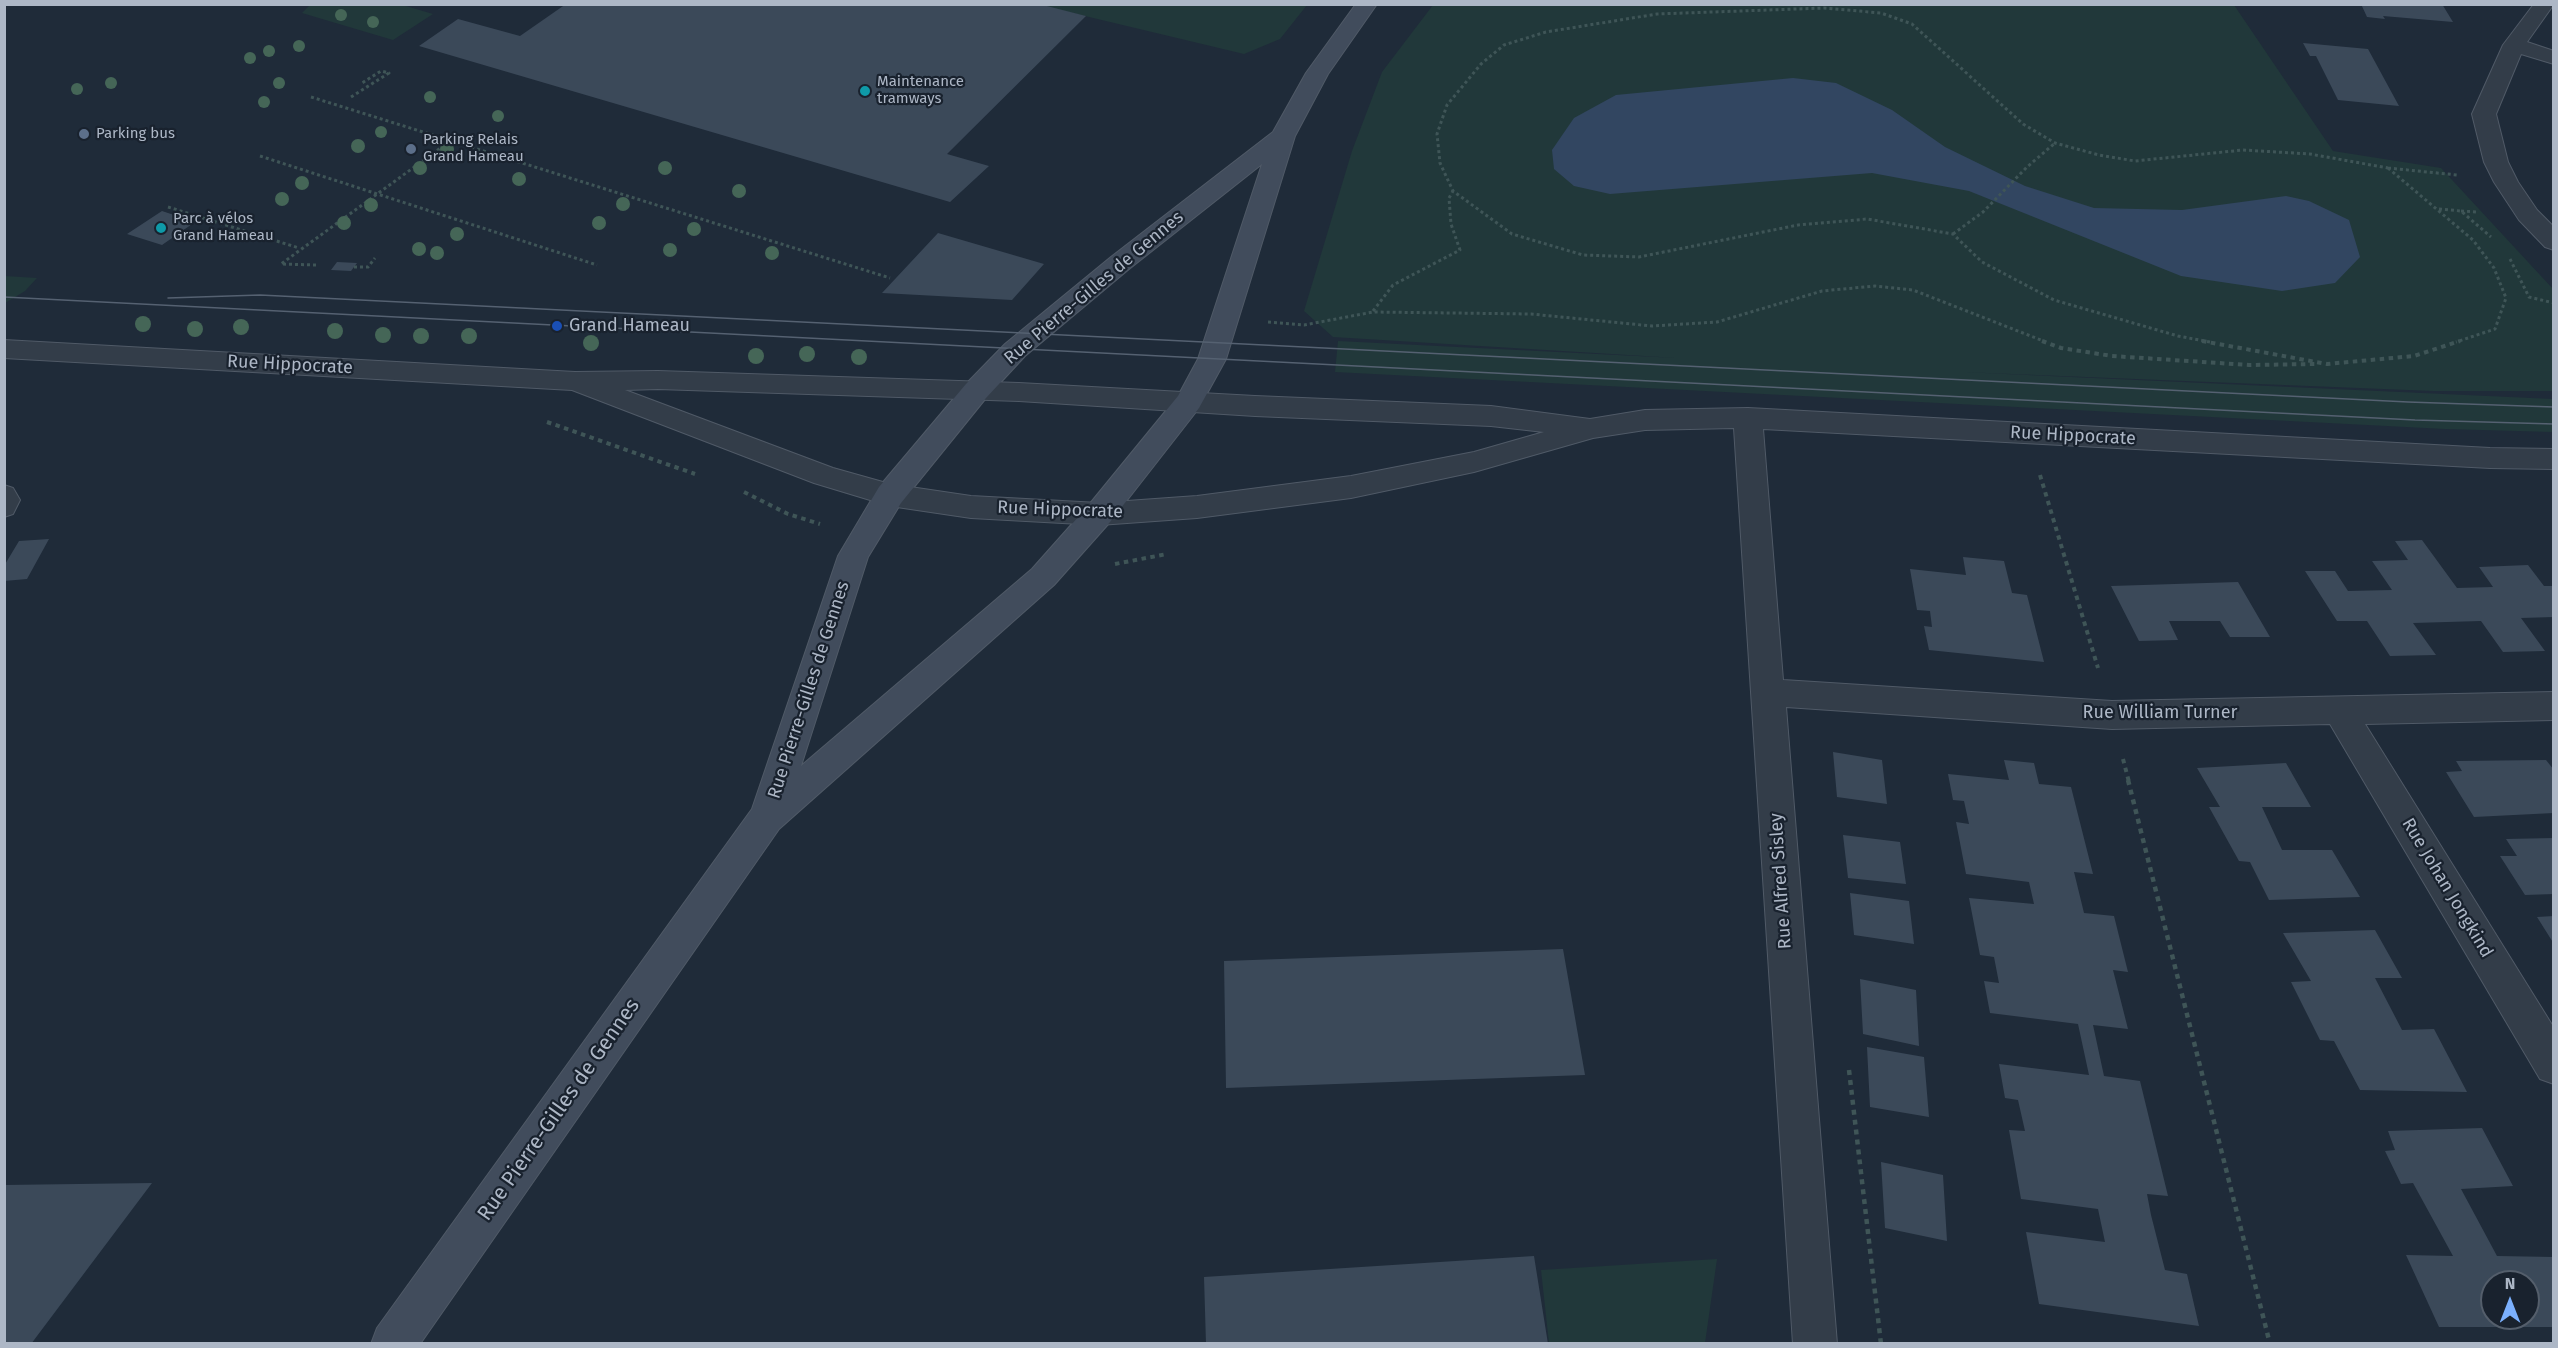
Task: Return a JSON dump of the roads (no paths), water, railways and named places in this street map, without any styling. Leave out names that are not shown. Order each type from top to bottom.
[{"type":"main road","name":"Rue Pierre-Gilles de Gennes","points":[[393,1344],[766,818],[1043,577],[1100,514],[1189,401],[1212,359],[1283,136],[1317,73],[1367,4]]},
{"type":"main road","name":"Rue Pierre-Gilles de Gennes","points":[[766,818],[853,556],[890,495],[976,391],[1015,350],[1112,270],[1283,136]]},
{"type":"street","points":[[2545,4],[2514,45],[2484,114],[2496,162],[2506,182],[2528,215],[2553,242]]},
{"type":"street","points":[[2514,45],[2553,58]]},
{"type":"street","name":"Rue Hippocrate","points":[[4,349],[575,381],[658,380],[976,391],[1267,407],[1491,416],[1593,428]]},
{"type":"street","name":"Rue Hippocrate","points":[[575,381],[824,476],[890,495],[971,507],[1100,514],[1197,507],[1351,487],[1474,462],[1593,428],[1646,420],[1748,418],[2466,457],[2553,459]]},
{"type":"street","name":"Rue Alfred Sisley","points":[[1748,418],[1815,1344]]},
{"type":"street","name":"Rue William Turner","points":[[1768,692],[2112,715],[2553,706]]},
{"type":"street","name":"Rue Johan Jongkind","points":[[2340,712],[2553,1065]]},
{"type":"lane","points":[[4,494],[8,500],[4,508]]},
{"type":"water","points":[[1793,78],[1836,83],[1892,110],[1945,147],[2025,186],[2094,208],[2182,210],[2286,196],[2309,201],[2349,220],[2360,257],[2335,283],[2282,291],[2181,276],[1969,191],[1872,173],[1610,194],[1574,186],[1554,169],[1552,150],[1574,118],[1616,95]]},
{"type":"tram line","points":[[168,298],[260,295],[2408,402],[2554,407]]},
{"type":"tram line","points":[[4,297],[2415,420],[2554,424]]},
{"type":"place","name":"Maintenance tramways","points":[[865,91]]},
{"type":"place","name":"Parking bus","points":[[84,134]]},
{"type":"place","name":"Parking Relais Grand Hameau","points":[[411,149]]},
{"type":"place","name":"Parc à vélos Grand Hameau","points":[[161,228]]},
{"type":"place","name":"Grand Hameau","points":[[557,326]]}]
